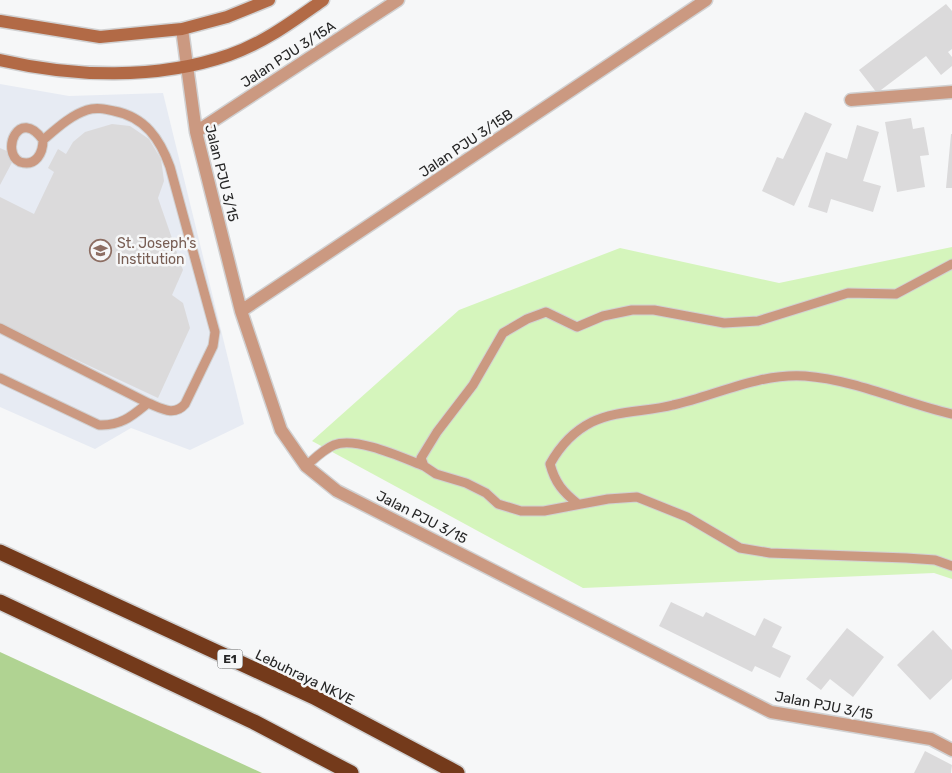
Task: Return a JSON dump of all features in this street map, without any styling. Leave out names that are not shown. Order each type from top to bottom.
[{"type":"highway","name":"Lebuhraya NKVE","points":[[0,552],[314,697],[457,773]]},
{"type":"highway","points":[[0,602],[254,722],[351,773]]},
{"type":"main road","points":[[0,21],[100,37],[182,29],[227,17],[269,0]]},
{"type":"main road","points":[[0,60],[56,71],[91,74],[185,67],[229,55],[275,34],[323,0]]},
{"type":"street","name":"Jalan PJU 3/15A","points":[[196,132],[398,0]]},
{"type":"street","name":"Jalan PJU 3/15B","points":[[241,311],[706,0]]},
{"type":"street","name":"Jalan PJU 3/15","points":[[182,29],[185,67],[196,132],[241,311],[281,430],[306,466],[337,491],[772,712],[931,739],[952,750]]},
{"type":"street","points":[[851,100],[952,92]]},
{"type":"lane","points":[[0,328],[148,403],[172,412],[181,410],[213,346],[215,332],[163,148],[151,131],[137,119],[101,108],[88,110],[66,121],[43,140]]},
{"type":"lane","points":[[26,127],[36,130],[43,140],[43,151],[36,160],[25,164],[14,160],[8,151],[4,137],[15,130],[26,127]]},
{"type":"lane","points":[[424,466],[421,458],[437,432],[473,385],[503,333],[527,319],[546,312],[577,327],[603,316],[632,310],[654,310],[724,323],[758,321],[848,293],[896,294],[952,264]]},
{"type":"lane","points":[[578,504],[560,490],[554,480],[550,464],[569,437],[593,422],[631,412],[672,406],[749,381],[804,376],[827,380],[952,414]]},
{"type":"lane","points":[[0,378],[99,425],[114,426],[129,419],[148,403]]},
{"type":"lane","points":[[306,466],[336,444],[376,447],[424,466],[436,474],[466,483],[486,493],[498,504],[521,511],[544,510],[637,497],[687,517],[740,548],[770,553],[935,560],[952,566]]},
{"type":"shaded area","name":"St. Joseph's Institution","points":[[0,84],[69,96],[163,93],[244,424],[190,450],[131,428],[95,449],[0,407]]},
{"type":"green space","points":[[952,247],[952,579],[934,573],[583,588],[312,441],[459,310],[620,248],[779,283]]},
{"type":"green space","points":[[0,652],[262,773],[0,773]]},
{"type":"building","points":[[946,4],[952,11],[952,49],[948,52],[952,57],[952,66],[941,75],[926,56],[877,93],[859,70]]},
{"type":"building","points":[[805,112],[832,124],[794,206],[762,191],[777,157],[783,159]]},
{"type":"building","points":[[911,118],[913,129],[924,127],[929,155],[920,156],[925,187],[897,192],[885,122]]},
{"type":"building","points":[[112,124],[130,126],[149,139],[161,159],[164,181],[158,198],[183,270],[172,295],[183,303],[190,328],[158,398],[0,324],[0,197],[34,214],[54,172],[48,168],[58,149],[66,154],[73,142],[85,132]]},
{"type":"building","points":[[857,125],[879,132],[863,181],[881,186],[873,212],[831,199],[827,213],[808,207],[826,152],[847,159]]},
{"type":"building","points":[[951,134],[952,188],[946,188]]},
{"type":"building","points":[[0,148],[16,155],[0,185]]},
{"type":"building","points":[[671,602],[703,617],[706,612],[755,636],[764,618],[782,627],[772,647],[791,656],[780,678],[755,666],[752,672],[659,626]]},
{"type":"building","points":[[847,628],[884,657],[853,697],[830,679],[821,690],[806,679]]},
{"type":"building","points":[[933,630],[952,650],[952,679],[930,700],[897,665]]},
{"type":"building","points":[[925,751],[952,765],[951,773],[914,773]]},
{"type":"place","name":"St. Joseph's Institution","points":[[101,251]]}]
